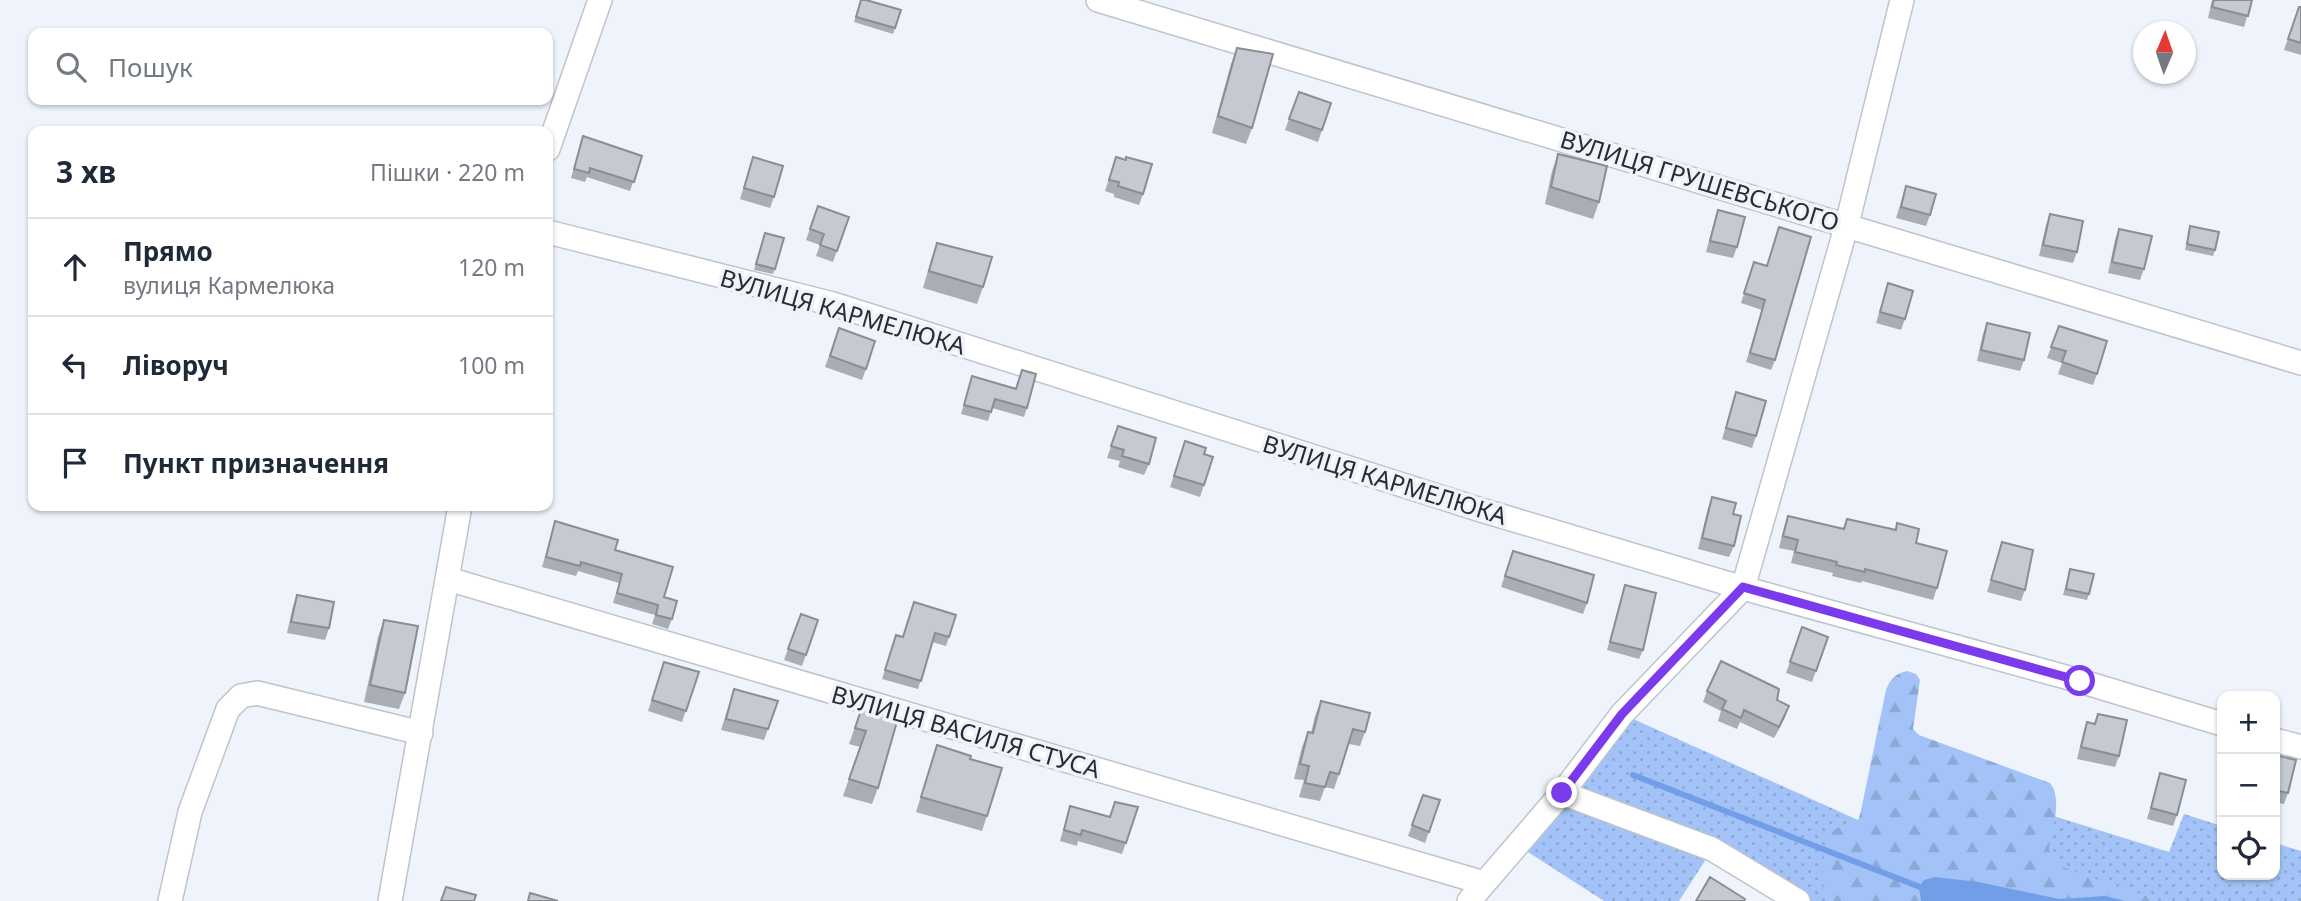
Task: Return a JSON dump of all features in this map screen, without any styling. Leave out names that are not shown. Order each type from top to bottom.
[{"type":"street","points":[[553,135],[600,0]]},
{"type":"street","name":"ВУЛИЦЯ ГРУШЕВСЬКОГО","points":[[1098,0],[2301,363]]},
{"type":"street","points":[[1469,901],[1562,793],[1622,714],[1743,587],[1847,224],[1902,0]]},
{"type":"street","name":"ВУЛИЦЯ КАРМЕЛЮКА","points":[[553,233],[832,304],[1481,510],[2217,722]]},
{"type":"street","points":[[390,901],[459,511]]},
{"type":"street","name":"ВУЛИЦЯ ВАСИЛЯ СТУСА","points":[[448,579],[1484,883]]},
{"type":"street","points":[[170,901],[190,812],[228,709],[241,696],[257,693],[421,733]]},
{"type":"street","points":[[2280,741],[2301,747]]},
{"type":"street","points":[[1562,793],[1712,849],[1798,901]]},
{"type":"green space","points":[[1907,671],[1916,674],[1920,680],[1913,729],[1919,735],[2050,783],[2056,797],[2056,806],[2049,849],[2057,862],[2065,868],[2159,901],[1827,901],[1823,875],[1826,844],[1836,829],[1859,820],[1886,690],[1894,677]]},
{"type":"green space","points":[[1622,714],[1858,820],[1878,761],[2169,852],[2184,814],[2217,824],[2217,880],[2280,880],[2280,845],[2301,851],[2301,901],[1798,901],[1712,850],[1679,901],[1604,901],[1517,845]]},
{"type":"shaded area","points":[[1935,877],[1978,882],[2059,899],[2105,896],[2125,901],[1921,901],[1919,887],[1924,880]]},
{"type":"building","points":[[861,0],[901,10],[895,28],[856,17]]},
{"type":"building","points":[[2214,0],[2252,0],[2248,16],[2212,7]]},
{"type":"building","points":[[2301,7],[2301,43],[2288,39]]},
{"type":"building","points":[[1237,48],[1273,54],[1252,128],[1218,116]]},
{"type":"building","points":[[1299,92],[1331,103],[1322,130],[1289,119]]},
{"type":"building","points":[[583,136],[642,156],[634,182],[590,168],[589,173],[574,169]]},
{"type":"building","points":[[1558,154],[1607,166],[1599,202],[1551,187]]},
{"type":"building","points":[[753,157],[783,166],[774,197],[744,188]]},
{"type":"building","points":[[1116,157],[1152,164],[1143,194],[1118,186],[1119,182],[1109,180]]},
{"type":"building","points":[[1906,186],[1936,194],[1930,215],[1901,207]]},
{"type":"building","points":[[818,206],[849,217],[837,251],[820,245],[824,234],[810,229]]},
{"type":"building","points":[[1718,210],[1745,217],[1737,247],[1710,241]]},
{"type":"building","points":[[2050,214],[2083,221],[2077,252],[2043,245]]},
{"type":"building","points":[[2190,226],[2219,232],[2215,250],[2187,244]]},
{"type":"building","points":[[1779,227],[1811,237],[1775,360],[1750,353],[1765,300],[1744,293],[1754,262],[1767,266]]},
{"type":"building","points":[[2119,229],[2152,236],[2144,269],[2112,262]]},
{"type":"building","points":[[765,233],[784,238],[775,269],[756,264]]},
{"type":"building","points":[[937,243],[992,257],[983,287],[929,271]]},
{"type":"building","points":[[1888,283],[1913,291],[1905,319],[1880,312]]},
{"type":"building","points":[[1987,323],[2030,333],[2024,360],[1981,350]]},
{"type":"building","points":[[2059,326],[2107,341],[2097,374],[2062,362],[2066,351],[2051,347]]},
{"type":"building","points":[[839,328],[875,341],[866,369],[830,356]]},
{"type":"building","points":[[1022,370],[1036,374],[1027,408],[995,399],[991,412],[964,405],[972,376],[1016,389]]},
{"type":"building","points":[[1736,392],[1766,401],[1756,436],[1726,428]]},
{"type":"building","points":[[1118,426],[1156,438],[1149,464],[1122,456],[1124,450],[1111,446]]},
{"type":"building","points":[[1185,441],[1206,448],[1204,454],[1213,457],[1204,485],[1174,476]]},
{"type":"building","points":[[1712,497],[1736,503],[1733,514],[1741,516],[1734,546],[1702,538]]},
{"type":"building","points":[[1788,516],[1844,529],[1847,519],[1896,530],[1897,523],[1919,529],[1916,543],[1947,551],[1937,588],[1865,569],[1865,572],[1836,565],[1837,562],[1795,552],[1798,540],[1783,536]]},
{"type":"building","points":[[555,521],[618,540],[615,550],[673,567],[664,597],[677,601],[672,619],[656,615],[658,605],[617,593],[622,574],[581,562],[580,566],[546,557]]},
{"type":"building","points":[[2002,542],[2033,550],[2025,590],[1991,580]]},
{"type":"building","points":[[1513,551],[1594,575],[1587,603],[1505,576]]},
{"type":"building","points":[[2070,569],[2094,574],[2089,594],[2066,589]]},
{"type":"building","points":[[1625,585],[1656,593],[1643,650],[1610,642]]},
{"type":"building","points":[[297,595],[334,602],[329,628],[291,622]]},
{"type":"building","points":[[914,602],[956,615],[949,637],[935,633],[921,681],[885,670],[896,635],[903,637]]},
{"type":"building","points":[[801,614],[818,620],[806,655],[788,649]]},
{"type":"building","points":[[384,620],[418,626],[405,693],[370,685]]},
{"type":"building","points":[[1802,627],[1828,637],[1816,671],[1790,662]]},
{"type":"building","points":[[1721,661],[1779,689],[1777,700],[1789,706],[1779,727],[1744,710],[1741,718],[1722,709],[1726,701],[1707,691]]},
{"type":"building","points":[[664,662],[699,672],[686,711],[652,700]]},
{"type":"building","points":[[734,689],[778,701],[768,729],[726,719]]},
{"type":"building","points":[[1321,701],[1370,713],[1365,732],[1353,729],[1339,774],[1330,772],[1325,787],[1305,783],[1309,766],[1300,764],[1308,732],[1313,733]]},
{"type":"building","points":[[862,707],[898,718],[878,788],[849,779],[866,731],[855,728]]},
{"type":"building","points":[[2098,714],[2127,720],[2119,756],[2081,747],[2087,722],[2095,724]]},
{"type":"building","points":[[937,745],[971,756],[970,759],[1002,768],[987,816],[921,797]]},
{"type":"building","points":[[2280,756],[2296,760],[2288,793],[2280,791]]},
{"type":"building","points":[[2160,773],[2186,780],[2177,815],[2151,808]]},
{"type":"building","points":[[1423,795],[1440,800],[1429,832],[1412,825]]},
{"type":"building","points":[[1115,802],[1138,807],[1126,843],[1082,830],[1081,835],[1064,830],[1070,806],[1110,817]]},
{"type":"building","points":[[1710,877],[1745,899],[1744,901],[1696,901]]},
{"type":"building","points":[[446,887],[476,895],[474,901],[441,901]]},
{"type":"building","points":[[530,893],[558,901],[528,901]]},
{"type":"waterway","points":[[1633,775],[1925,889]]},
{"type":"route","points":[[1562,793],[1622,714],[1743,587],[2080,681]]}]
